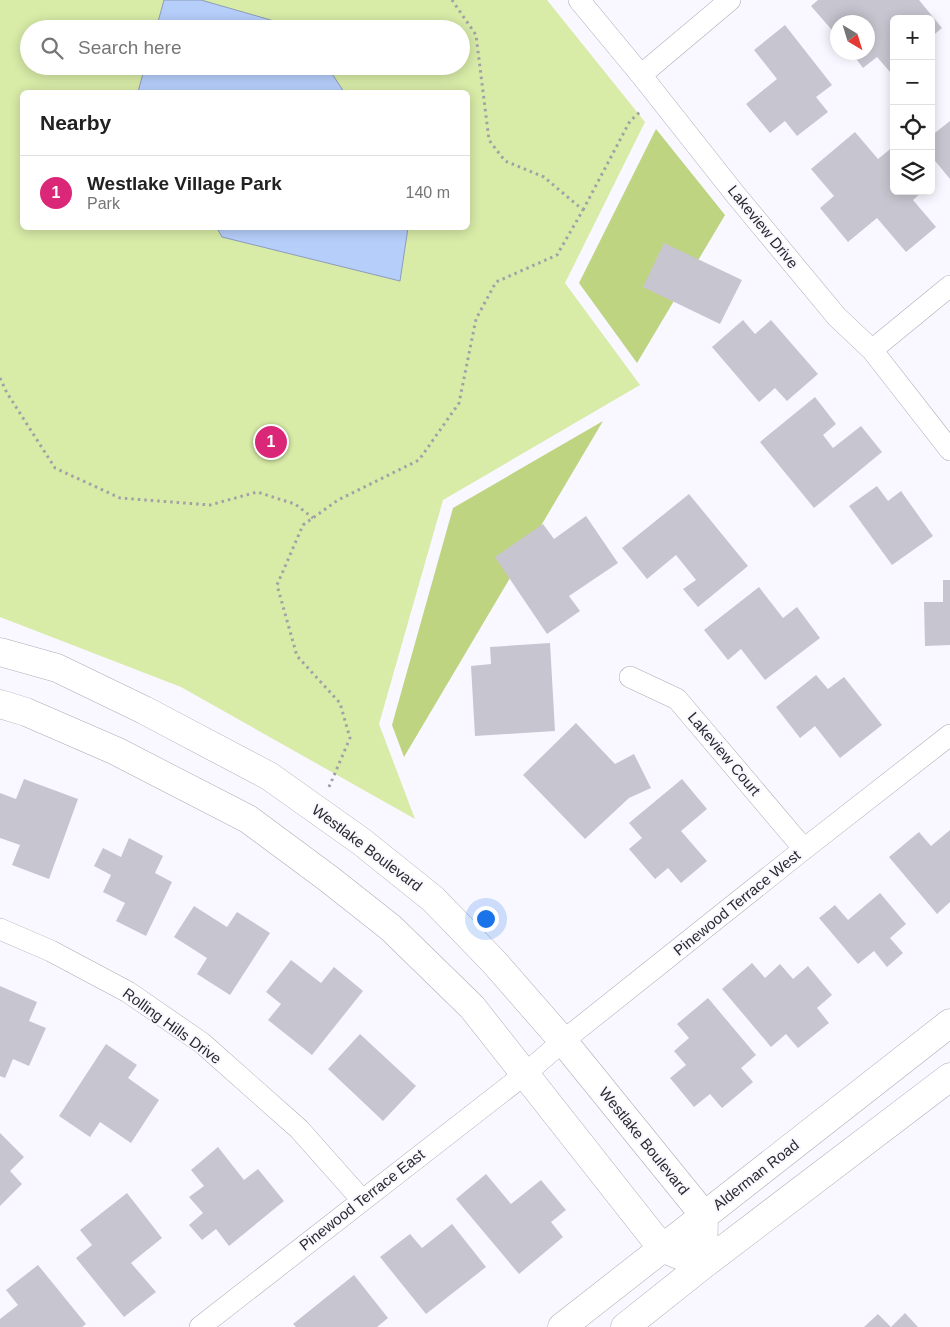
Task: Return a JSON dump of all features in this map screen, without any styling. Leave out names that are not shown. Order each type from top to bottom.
[{"type":"street","name":"Lakeview Drive","points":[[579,0],[837,317],[872,350],[950,450]]},
{"type":"street","points":[[641,75],[730,0]]},
{"type":"street","points":[[872,350],[950,286]]},
{"type":"street","name":"Westlake Boulevard","points":[[0,652],[57,668],[144,710],[269,776],[362,842],[433,898],[494,962],[563,1041],[704,1215]]},
{"type":"street","name":"Lakeview Court","points":[[630,677],[677,699],[804,849]]},
{"type":"street","points":[[0,704],[26,712],[116,751],[248,819],[391,928],[472,1007],[662,1248],[703,1265]]},
{"type":"street","name":"Pinewood Terrace West","points":[[525,1074],[563,1041],[950,735]]},
{"type":"street","name":"Rolling Hills Drive","points":[[0,929],[51,951],[128,992],[202,1044],[299,1129],[362,1200]]},
{"type":"street","name":"Alderman Road","points":[[562,1327],[950,1023]]},
{"type":"street","name":"Pinewood Terrace East","points":[[200,1327],[525,1074]]},
{"type":"street","points":[[626,1327],[703,1265],[950,1078]]},
{"type":"street","points":[[703,1265],[704,1215]]},
{"type":"path","points":[[452,0],[466,20]]},
{"type":"path","points":[[470,26],[476,35],[489,140],[505,161],[544,177],[583,210]]},
{"type":"path","points":[[318,811],[350,738],[340,703],[297,656],[277,585],[303,525],[338,500],[419,460],[459,403],[476,320],[496,282],[557,255],[630,121],[658,96]]},
{"type":"path","points":[[0,378],[7,393],[56,468],[120,498],[210,506],[257,492],[295,504],[313,518]]},
{"type":"green space","points":[[0,0],[547,0],[645,122],[565,283],[640,385],[443,500],[379,724],[415,819],[181,687],[0,617]]},
{"type":"green space","points":[[656,129],[725,215],[637,363],[579,283]]},
{"type":"green space","points":[[603,421],[404,757],[392,725],[453,508]]},
{"type":"water","points":[[164,0],[201,0],[271,20],[158,20]]},
{"type":"water","points":[[143,75],[333,75],[343,90],[139,90]]},
{"type":"water","points":[[218,230],[408,230],[400,281],[222,237]]},
{"type":"building","points":[[818,0],[919,0],[931,15],[890,15],[890,72],[877,57],[875,59],[875,15],[830,15],[830,28],[811,6]]},
{"type":"building","points":[[935,19],[942,28],[935,34]]},
{"type":"building","points":[[785,25],[832,85],[816,97],[828,112],[797,136],[785,121],[770,133],[746,104],[777,79],[754,50]]},
{"type":"building","points":[[857,60],[873,60],[863,68]]},
{"type":"building","points":[[950,121],[950,179],[935,161],[935,133]]},
{"type":"building","points":[[855,132],[878,159],[890,149],[890,195],[919,195],[913,200],[936,227],[906,252],[877,218],[848,242],[820,208],[834,196],[811,169]]},
{"type":"building","points":[[664,243],[742,280],[720,324],[643,287]]},
{"type":"building","points":[[743,320],[755,334],[771,320],[818,374],[787,401],[775,388],[759,402],[712,347]]},
{"type":"building","points":[[815,397],[836,424],[823,435],[833,448],[861,426],[882,452],[814,508],[760,442]]},
{"type":"building","points":[[877,486],[888,501],[901,491],[933,536],[892,565],[849,506]]},
{"type":"building","points":[[689,494],[748,566],[698,607],[683,589],[696,580],[676,555],[647,579],[622,548]]},
{"type":"building","points":[[586,516],[618,563],[569,596],[580,611],[547,634],[495,557],[543,524],[554,539]]},
{"type":"building","points":[[943,580],[950,580],[950,645],[925,646],[924,602],[943,602]]},
{"type":"building","points":[[759,587],[783,618],[797,607],[820,638],[765,680],[741,649],[728,660],[704,630]]},
{"type":"building","points":[[550,643],[555,731],[475,736],[471,666],[491,664],[490,647]]},
{"type":"building","points":[[816,675],[828,689],[844,677],[882,725],[840,758],[815,726],[800,738],[776,707]]},
{"type":"building","points":[[576,723],[615,764],[634,754],[651,788],[629,798],[585,839],[523,775]]},
{"type":"building","points":[[24,779],[78,799],[49,879],[12,865],[20,845],[0,838],[0,793],[16,799]]},
{"type":"building","points":[[682,779],[707,809],[681,831],[707,861],[681,883],[668,868],[655,879],[629,849],[642,838],[629,823]]},
{"type":"building","points":[[950,830],[950,902],[937,914],[889,857],[919,832],[931,846]]},
{"type":"building","points":[[129,838],[163,856],[155,873],[172,882],[146,936],[116,921],[125,903],[103,892],[111,875],[94,866],[103,848],[121,857]]},
{"type":"building","points":[[880,893],[906,924],[890,938],[903,953],[887,967],[874,951],[858,964],[819,918],[835,905],[848,920]]},
{"type":"building","points":[[194,906],[227,927],[237,912],[270,933],[230,995],[197,974],[207,958],[174,937]]},
{"type":"building","points":[[291,960],[321,983],[334,967],[363,991],[312,1055],[268,1020],[281,1004],[266,992]]},
{"type":"building","points":[[752,963],[765,978],[780,964],[793,979],[808,966],[832,995],[817,1008],[829,1023],[798,1048],[786,1034],[771,1047],[722,989]]},
{"type":"building","points":[[0,986],[37,1002],[29,1021],[46,1028],[29,1066],[13,1059],[5,1078],[0,1076]]},
{"type":"building","points":[[708,998],[756,1055],[741,1068],[753,1082],[722,1108],[710,1094],[694,1107],[670,1078],[686,1065],[674,1051],[689,1038],[677,1024]]},
{"type":"building","points":[[360,1034],[416,1086],[383,1121],[328,1069]]},
{"type":"building","points":[[106,1044],[137,1065],[128,1078],[159,1100],[131,1143],[100,1122],[90,1137],[59,1116]]},
{"type":"building","points":[[0,1133],[24,1157],[10,1171],[22,1184],[0,1206]]},
{"type":"building","points":[[218,1147],[244,1180],[258,1169],[284,1201],[229,1246],[216,1229],[202,1240],[189,1225],[203,1213],[189,1197],[204,1186],[191,1170]]},
{"type":"building","points":[[486,1174],[511,1204],[541,1180],[566,1210],[551,1222],[563,1237],[519,1274],[456,1199]]},
{"type":"building","points":[[127,1193],[162,1238],[131,1263],[156,1292],[124,1317],[76,1258],[92,1245],[80,1230]]},
{"type":"building","points":[[452,1224],[486,1267],[426,1314],[380,1257],[410,1234],[422,1248]]},
{"type":"building","points":[[38,1265],[86,1324],[82,1327],[0,1327],[0,1319],[18,1305],[6,1290]]},
{"type":"building","points":[[354,1275],[388,1318],[377,1327],[296,1327],[293,1324]]},
{"type":"building","points":[[905,1313],[918,1327],[891,1327]]},
{"type":"building","points":[[878,1314],[891,1327],[864,1327]]},
{"type":"place","name":"Westlake Village Park","points":[[271,442]]}]
